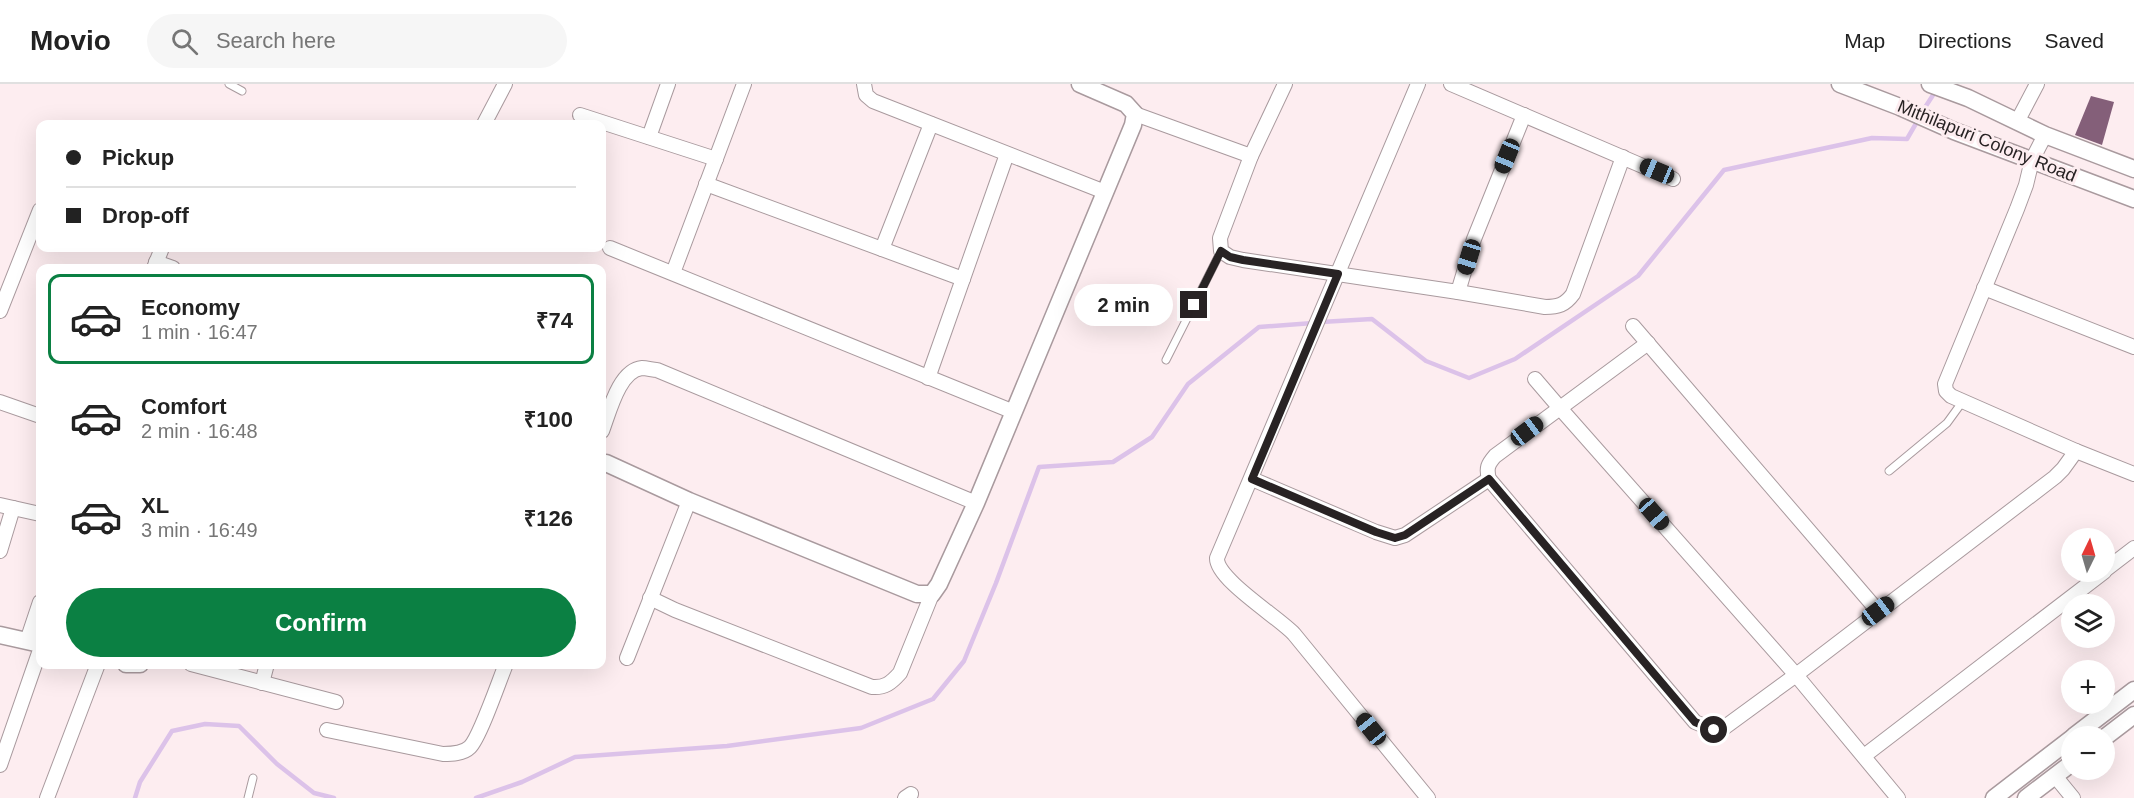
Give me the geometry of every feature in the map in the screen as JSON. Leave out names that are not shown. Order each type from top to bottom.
[{"type":"street","points":[[486,120],[505,84]]},
{"type":"street","points":[[649,137],[668,84]]},
{"type":"street","points":[[673,273],[744,84]]},
{"type":"street","points":[[864,84],[866,95],[873,101],[1105,192]]},
{"type":"street","points":[[1080,84],[1126,104],[1135,114],[1251,156]]},
{"type":"street","points":[[1285,84],[1251,156],[1220,237],[1221,251],[1230,257],[1545,307],[1557,307],[1566,303],[1573,294],[1623,157]]},
{"type":"street","points":[[1418,84],[1217,558],[1217,565],[1241,591],[1294,634],[1428,798]]},
{"type":"street","points":[[1451,84],[1673,179]]},
{"type":"street","name":"Mithilapuri Colony Road","points":[[1840,84],[1954,131],[2134,199]]},
{"type":"street","name":"Mithilapuri Colony Road","points":[[1930,84],[1968,98],[2045,135],[2134,170]]},
{"type":"street","points":[[2017,122],[2037,84]]},
{"type":"street","points":[[650,598],[675,610],[872,687],[881,688],[890,683],[900,673],[932,594],[939,584],[976,503],[1128,141],[1135,114]]},
{"type":"street","points":[[580,115],[596,120]]},
{"type":"street","points":[[1458,292],[1474,239],[1524,115]]},
{"type":"street","points":[[606,123],[716,159]]},
{"type":"street","points":[[882,249],[931,124]]},
{"type":"street","points":[[2045,135],[2031,160],[2026,185],[1945,384],[1946,391],[1963,401],[2076,451],[2134,474]]},
{"type":"street","points":[[928,378],[1007,154]]},
{"type":"street","points":[[706,184],[963,279]]},
{"type":"street","points":[[0,312],[36,220]]},
{"type":"street","points":[[610,248],[1014,412]]},
{"type":"street","points":[[1984,288],[2134,347]]},
{"type":"street","points":[[1633,326],[1878,611]]},
{"type":"street","points":[[1648,343],[1495,456],[1486,471],[1489,479],[1695,722],[1714,730],[1725,727],[1796,675],[2055,477],[2076,451]]},
{"type":"street","points":[[606,421],[620,386],[628,375],[641,368],[657,370],[976,503]]},
{"type":"street","points":[[1535,379],[1796,675],[1898,798]]},
{"type":"street","points":[[0,402],[36,415]]},
{"type":"street","points":[[606,463],[689,501],[917,594],[932,594]]},
{"type":"street","points":[[1252,479],[1395,538],[1405,535],[1489,479]]},
{"type":"street","points":[[627,658],[689,501]]},
{"type":"street","points":[[0,551],[7,506],[36,513]]},
{"type":"street","points":[[2115,563],[2134,548]]},
{"type":"street","points":[[1864,756],[2090,582]]},
{"type":"street","points":[[0,635],[36,645],[0,765]]},
{"type":"street","points":[[47,798],[96,669]]},
{"type":"street","points":[[210,669],[336,702]]},
{"type":"street","points":[[262,683],[266,669]]},
{"type":"street","points":[[327,730],[443,754],[455,754],[469,748],[504,669]]},
{"type":"street","points":[[2087,726],[2134,690]]},
{"type":"street","points":[[2115,729],[2134,714]]},
{"type":"street","points":[[1994,798],[2061,746]]},
{"type":"street","points":[[2026,798],[2061,772]]},
{"type":"street","points":[[2055,776],[2073,798]]},
{"type":"lane","points":[[229,84],[242,91]]},
{"type":"lane","points":[[1166,360],[1221,251]]},
{"type":"lane","points":[[1889,471],[1947,423],[1963,401]]},
{"type":"lane","points":[[248,798],[253,778]]},
{"type":"building","points":[[2091,96],[2114,102],[2102,145],[2075,135]]},
{"type":"waterway","points":[[1922,112],[1937,89]]},
{"type":"waterway","points":[[1321,322],[1372,319],[1426,361],[1469,378],[1515,359],[1638,276],[1724,170],[1872,138],[1907,139],[1918,120]]},
{"type":"waterway","points":[[476,798],[522,782],[575,757],[727,746],[861,728],[933,699],[964,661],[1039,467],[1113,462],[1152,437],[1188,384],[1259,327],[1313,323]]},
{"type":"waterway","points":[[135,798],[140,782],[172,731],[205,724],[239,726],[277,764],[314,793],[334,798]]},
{"type":"route","points":[[1194,305],[1221,251],[1230,257],[1243,260],[1338,274],[1252,479],[1395,538],[1405,535],[1489,479],[1695,722],[1714,730]]}]
